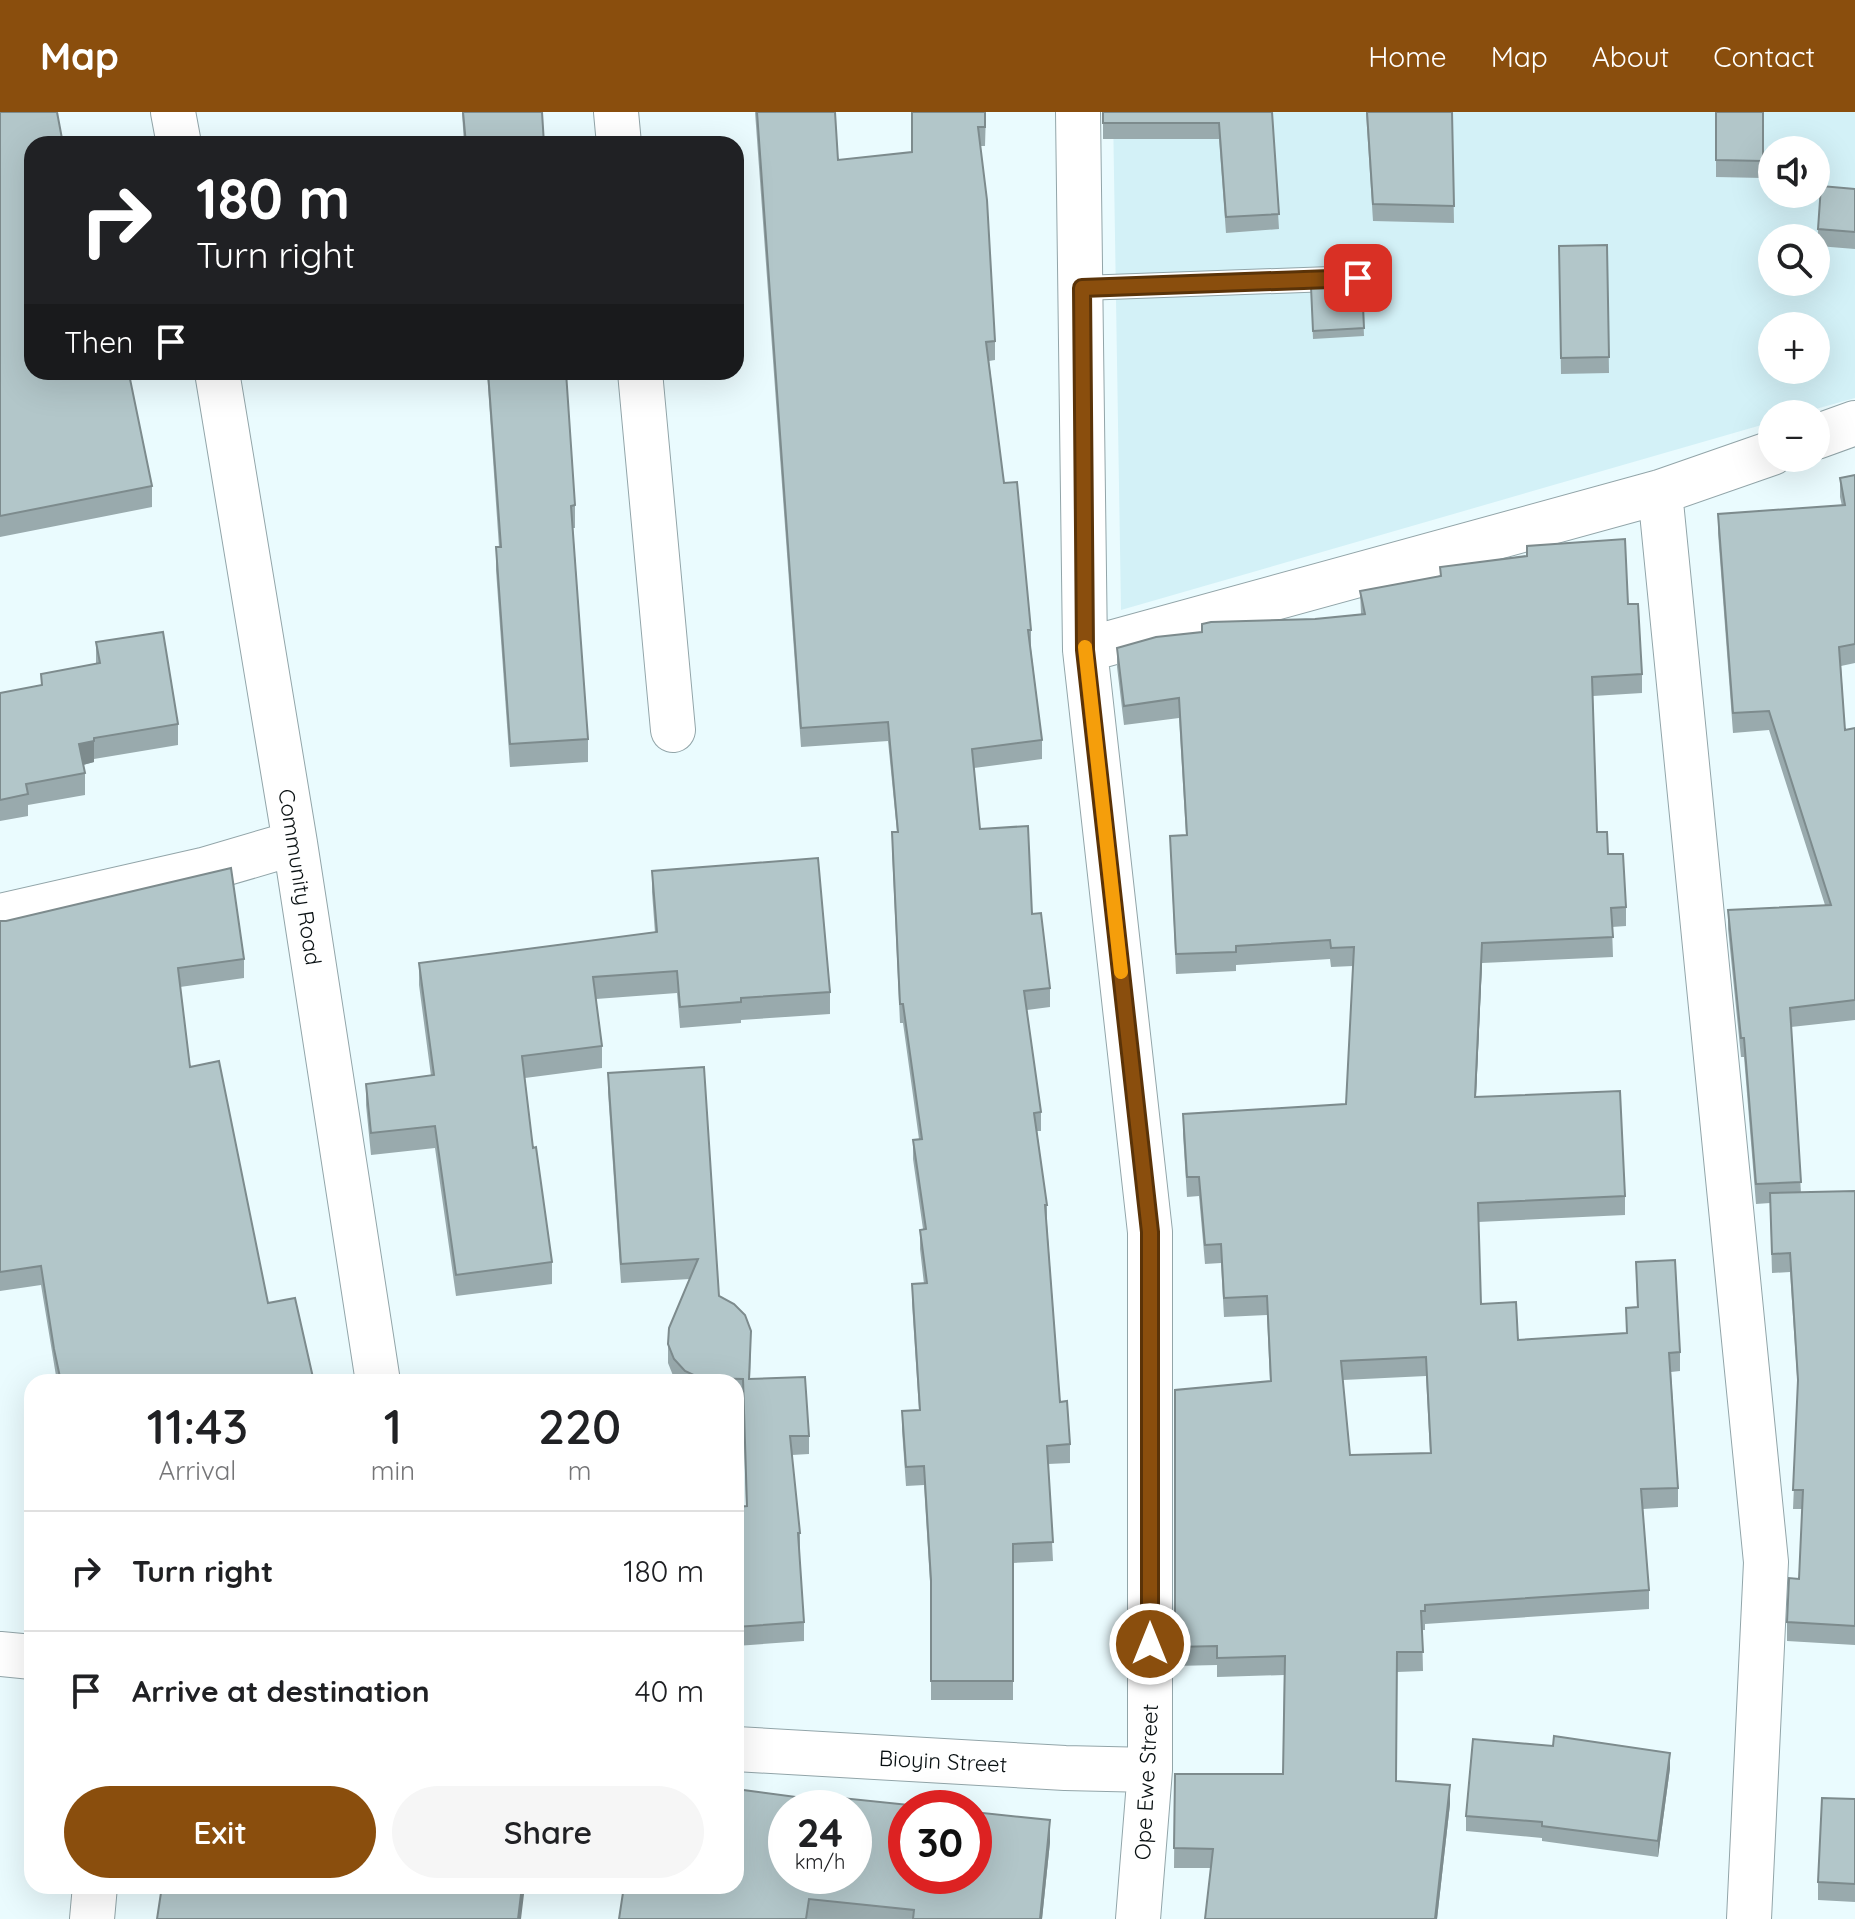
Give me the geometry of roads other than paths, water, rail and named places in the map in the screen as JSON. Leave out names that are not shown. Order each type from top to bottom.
[{"type":"street","points":[[173,112],[178,136]]},
{"type":"street","points":[[616,112],[618,136]]},
{"type":"street","name":"Ope Ewe Street","points":[[1078,112],[1085,650],[1150,1232],[1150,1770],[1138,1919]]},
{"type":"street","name":"Community Road","points":[[218,380],[295,843],[377,1374]]},
{"type":"street","points":[[641,380],[673,730]]},
{"type":"street","points":[[1830,432],[1855,423]]},
{"type":"street","points":[[1085,650],[1660,492],[1758,458]]},
{"type":"street","points":[[1660,492],[1766,1562],[1749,1919]]},
{"type":"street","points":[[0,916],[203,870],[295,843]]},
{"type":"street","points":[[0,1654],[24,1656]]},
{"type":"street","name":"Bioyin Street","points":[[744,1749],[1150,1770]]},
{"type":"street","points":[[92,1919],[94,1894]]},
{"type":"lane","points":[[1082,288],[1358,278]]}]
